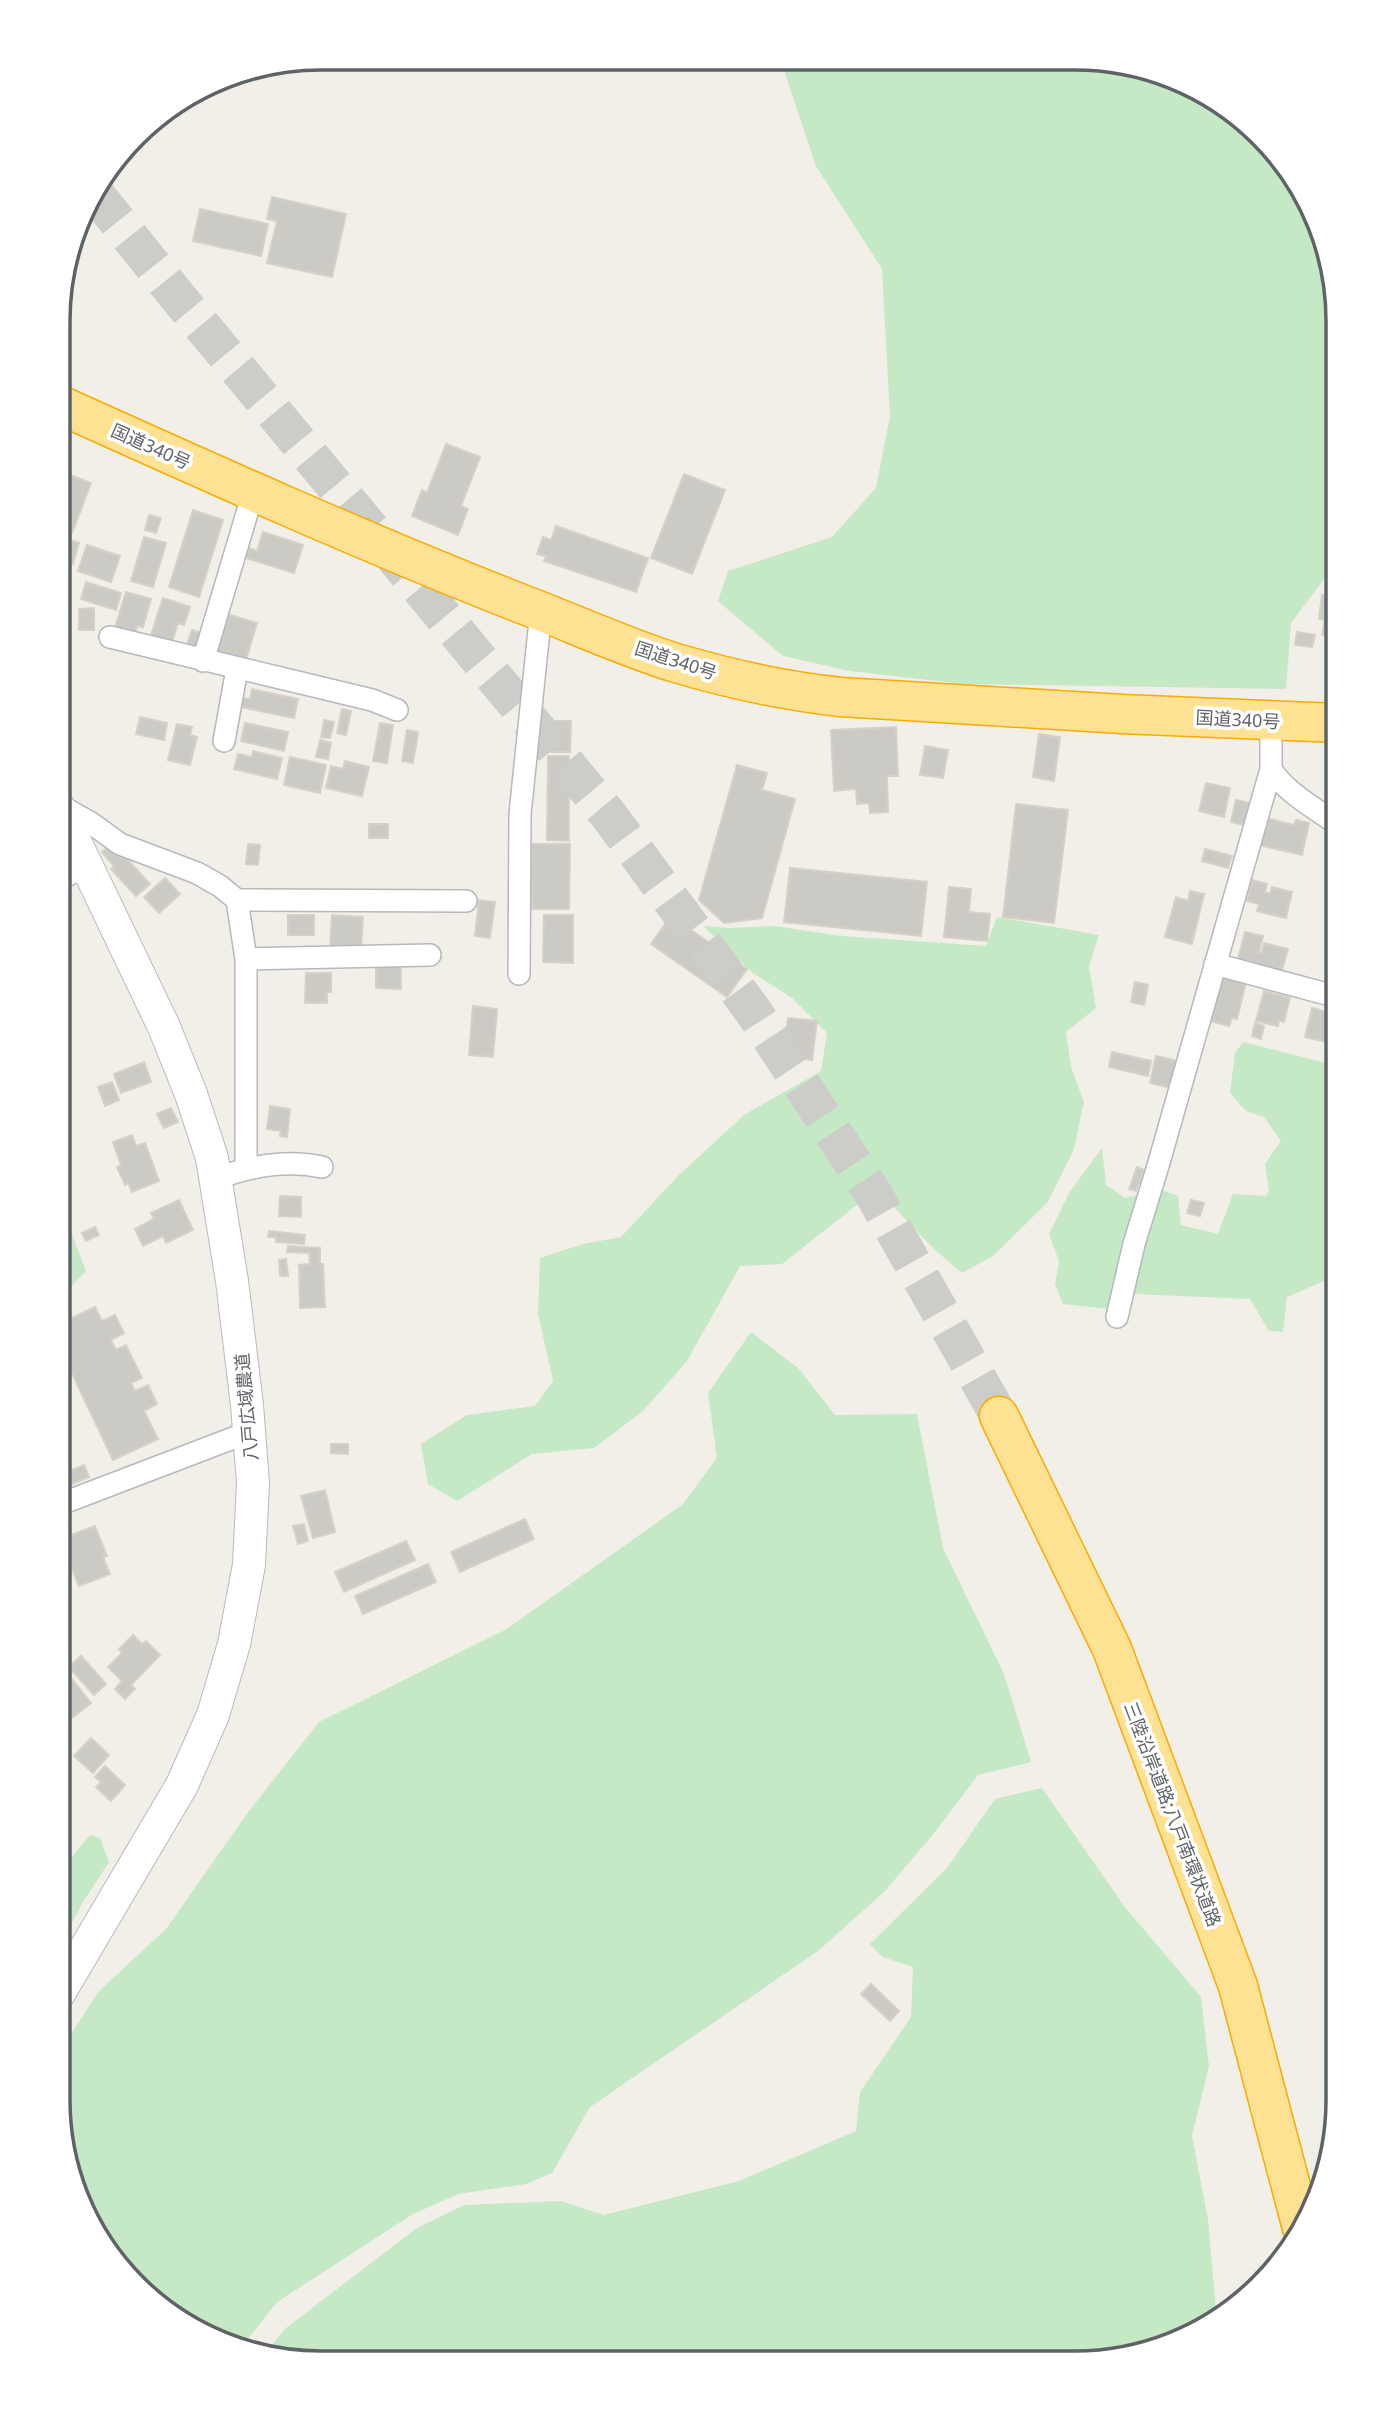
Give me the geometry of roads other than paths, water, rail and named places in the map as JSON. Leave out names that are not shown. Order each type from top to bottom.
[{"type":"highway","name":"国道340号","points":[[70,410],[253,493],[541,611],[673,662],[733,678],[801,693],[1025,709],[1326,723]]},
{"type":"highway","name":"三陸沿岸道路;八戸南環状道路","points":[[999,1416],[1112,1650],[1238,1986],[1298,2214]]},
{"type":"street","points":[[203,661],[253,493]]},
{"type":"street","points":[[519,974],[520,814],[541,611]]},
{"type":"street","points":[[110,637],[372,700],[397,710]]},
{"type":"street","points":[[224,741],[237,669]]},
{"type":"street","points":[[1117,1317],[1134,1244],[1271,769],[1271,721]]},
{"type":"street","points":[[1271,769],[1278,780],[1326,817]]},
{"type":"street","points":[[70,812],[91,823],[120,844],[197,873],[237,900],[466,901]]},
{"type":"street","name":"八戸広域農道","points":[[70,830],[164,1027],[191,1094],[216,1179],[232,1281],[253,1483],[249,1565],[234,1644],[213,1715],[182,1786],[70,1975]]},
{"type":"street","points":[[70,873],[86,864]]},
{"type":"street","points":[[237,900],[246,959],[246,1168]]},
{"type":"street","points":[[246,959],[430,955]]},
{"type":"street","points":[[1215,964],[1326,994]]},
{"type":"street","points":[[216,1179],[246,1168],[276,1164],[322,1167]]},
{"type":"street","points":[[70,1494],[249,1432]]},
{"type":"tunnel","points":[[101,201],[607,813],[753,1011],[874,1195],[999,1416]]}]
